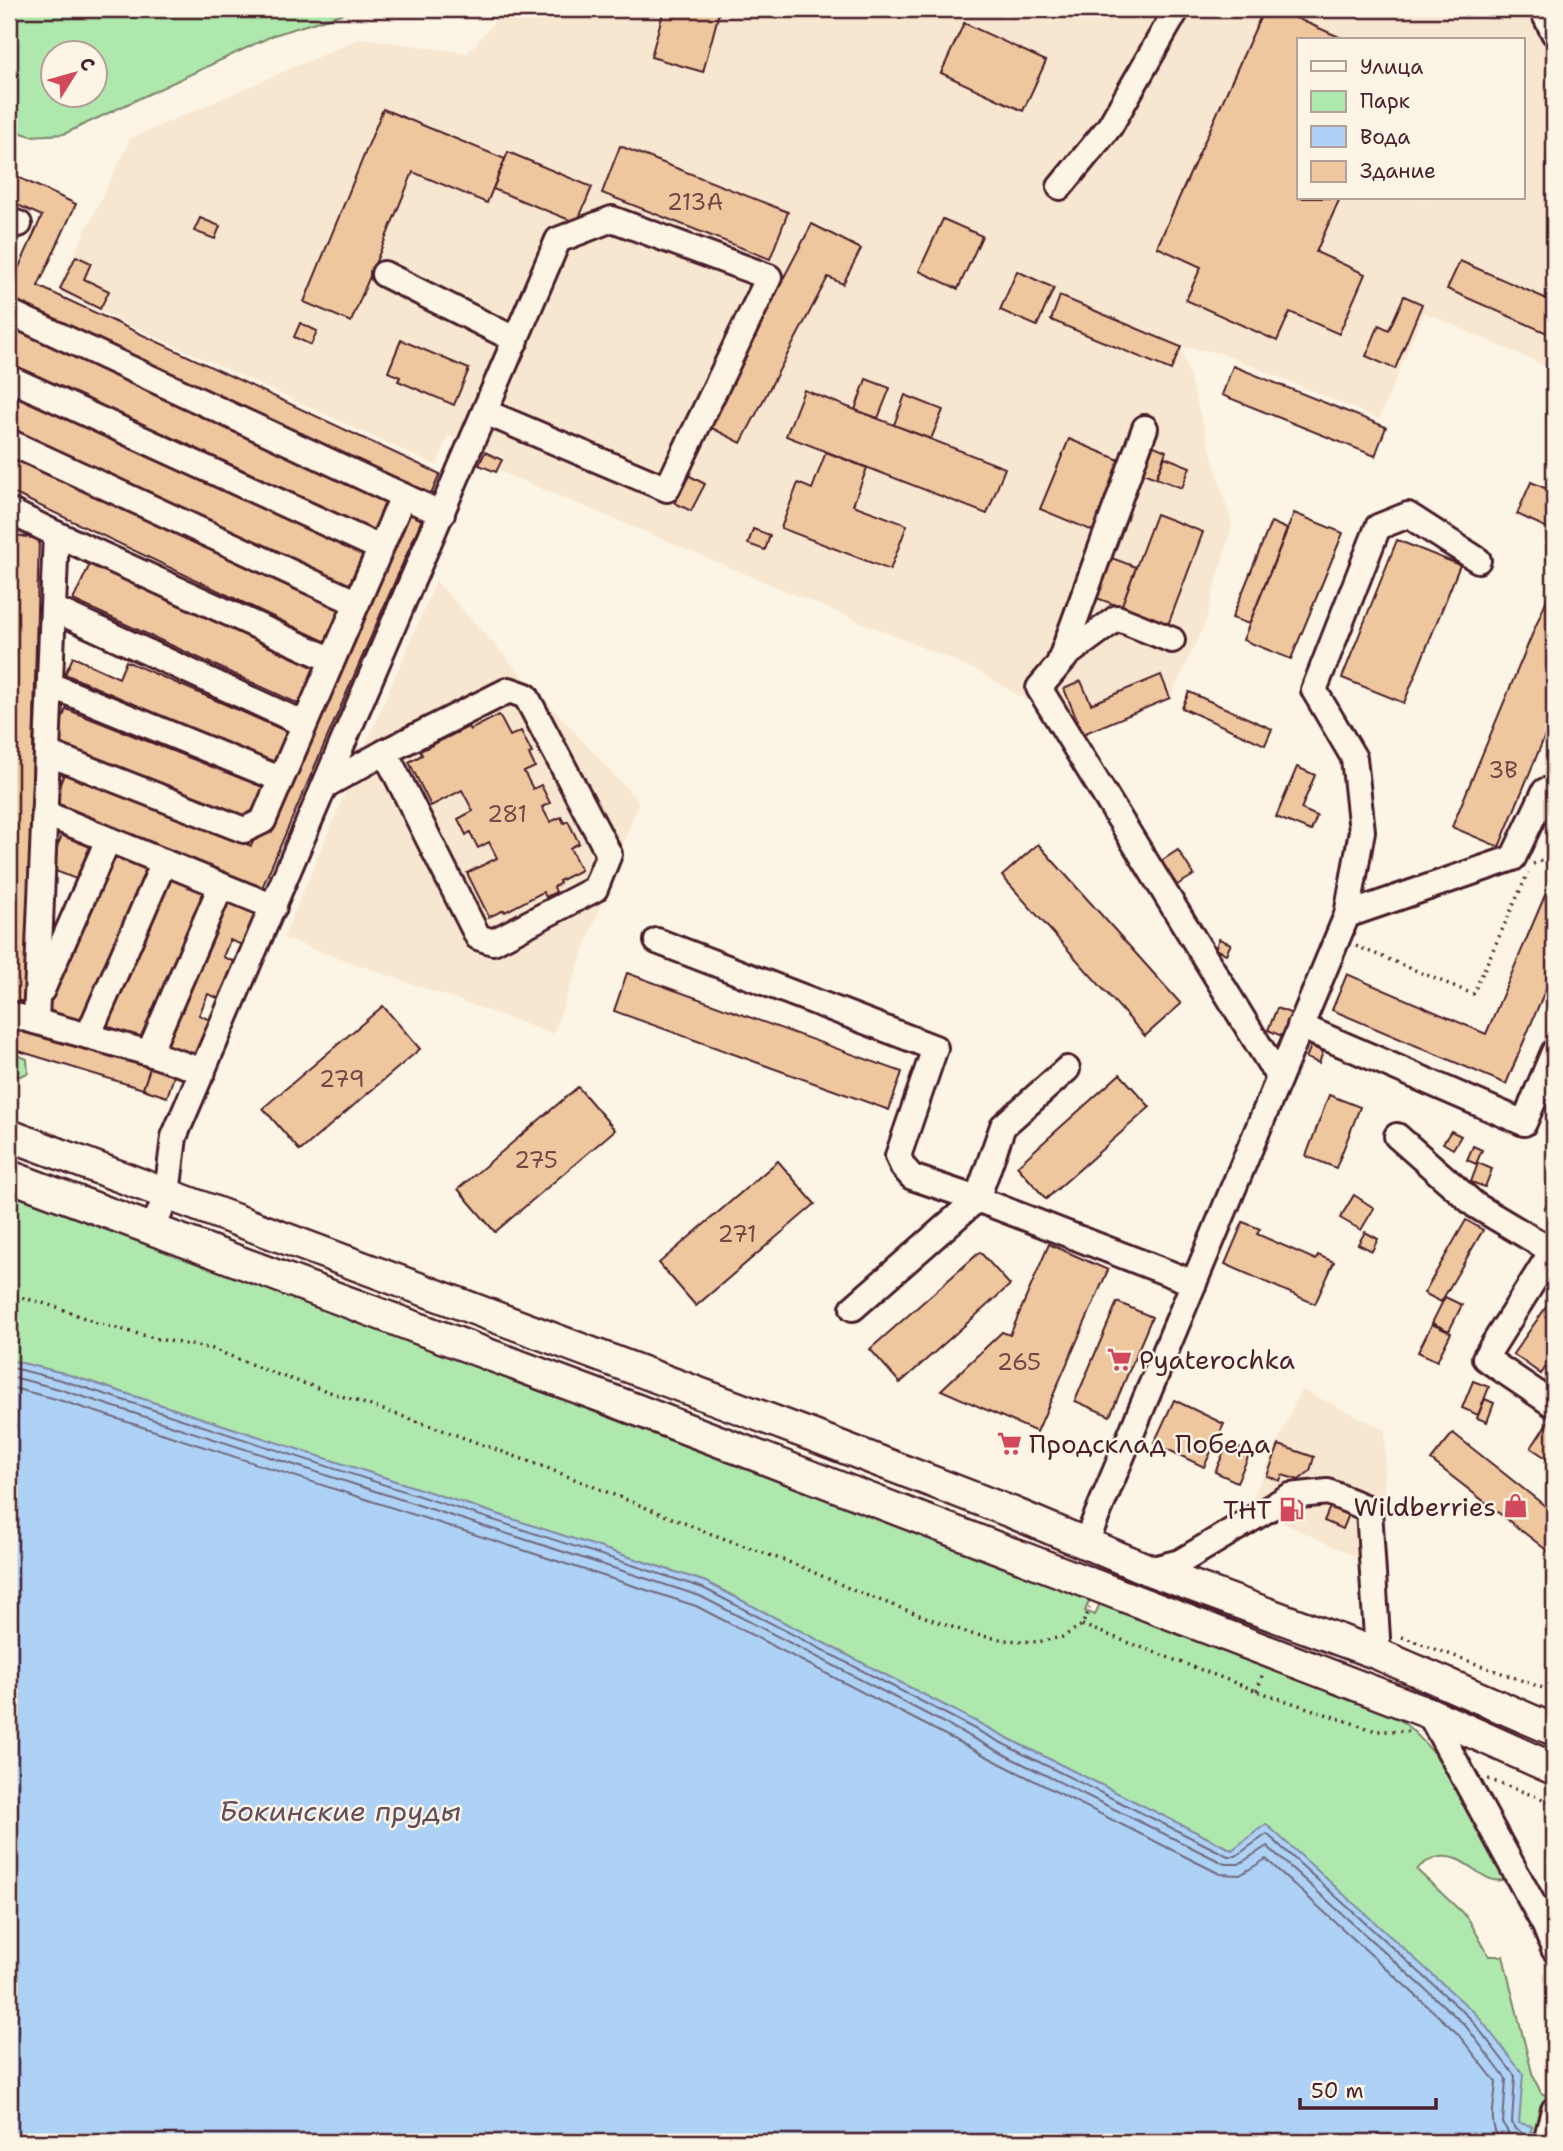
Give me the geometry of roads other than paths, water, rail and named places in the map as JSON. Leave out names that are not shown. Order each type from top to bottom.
[{"type":"main road","points":[[9,1135],[811,1435],[1086,1542],[1149,1570],[1378,1654],[1554,1730]]},
{"type":"main road","points":[[9,1176],[632,1408],[1100,1588],[1422,1722],[1554,1769]]},
{"type":"lane","points":[[1060,187],[1110,127],[1177,9]]},
{"type":"lane","points":[[1542,9],[1554,33]]},
{"type":"lane","points":[[153,1229],[167,1194],[174,1137],[558,240],[612,219],[769,277],[667,489],[485,412]]},
{"type":"lane","points":[[384,274],[516,340]]},
{"type":"lane","points":[[9,312],[442,514]]},
{"type":"lane","points":[[9,378],[380,548]]},
{"type":"lane","points":[[1058,665],[1145,428]]},
{"type":"lane","points":[[9,442],[357,603]]},
{"type":"lane","points":[[47,753],[244,830],[262,821],[403,496]]},
{"type":"lane","points":[[9,511],[332,660]]},
{"type":"lane","points":[[1086,1542],[1347,915],[1362,831],[1354,758],[1314,690],[1378,527],[1408,515],[1478,561]]},
{"type":"lane","points":[[36,1012],[56,534]]},
{"type":"lane","points":[[54,609],[304,724]]},
{"type":"lane","points":[[1172,640],[1117,618],[1068,654],[1039,688],[1279,1078]]},
{"type":"lane","points":[[50,685],[280,779]]},
{"type":"lane","points":[[326,785],[385,752],[509,690],[526,696],[609,854],[595,889],[493,942],[478,937],[385,752]]},
{"type":"lane","points":[[1347,915],[1513,858],[1545,791],[1554,795]]},
{"type":"lane","points":[[44,813],[274,907]]},
{"type":"lane","points":[[36,1012],[108,840]]},
{"type":"lane","points":[[89,1036],[164,862]]},
{"type":"lane","points":[[149,1053],[221,886]]},
{"type":"lane","points":[[657,942],[935,1048],[898,1156],[912,1177],[977,1199],[1194,1283]]},
{"type":"lane","points":[[9,1014],[36,1012],[89,1036],[203,1071]]},
{"type":"lane","points":[[1300,1026],[1524,1123],[1554,1052]]},
{"type":"lane","points":[[853,1308],[977,1199],[1003,1125],[1067,1069]]},
{"type":"lane","points":[[1397,1136],[1475,1205],[1553,1250],[1485,1358],[1554,1405]]},
{"type":"lane","points":[[1149,1570],[1180,1562],[1290,1496],[1328,1492],[1369,1509],[1378,1654]]},
{"type":"lane","points":[[1422,1722],[1460,1769],[1545,1926],[1554,1949]]},
{"type":"lane","points":[[1546,2142],[1554,2110]]},
{"type":"water","name":"Бокинские пруды","points":[[9,1360],[63,1373],[706,1582],[1021,1745],[1232,1850],[1266,1824],[1477,2015],[1523,2074],[1519,2123],[1532,2126],[1528,2142],[9,2142]]},
{"type":"place","name":"Pyaterochka","points":[[1119,1359]]},
{"type":"place","name":"Продсклад Победа","points":[[1009,1443]]},
{"type":"place","name":"Wildberries","points":[[1516,1506]]},
{"type":"place","name":"ТНТ","points":[[1292,1509]]}]
